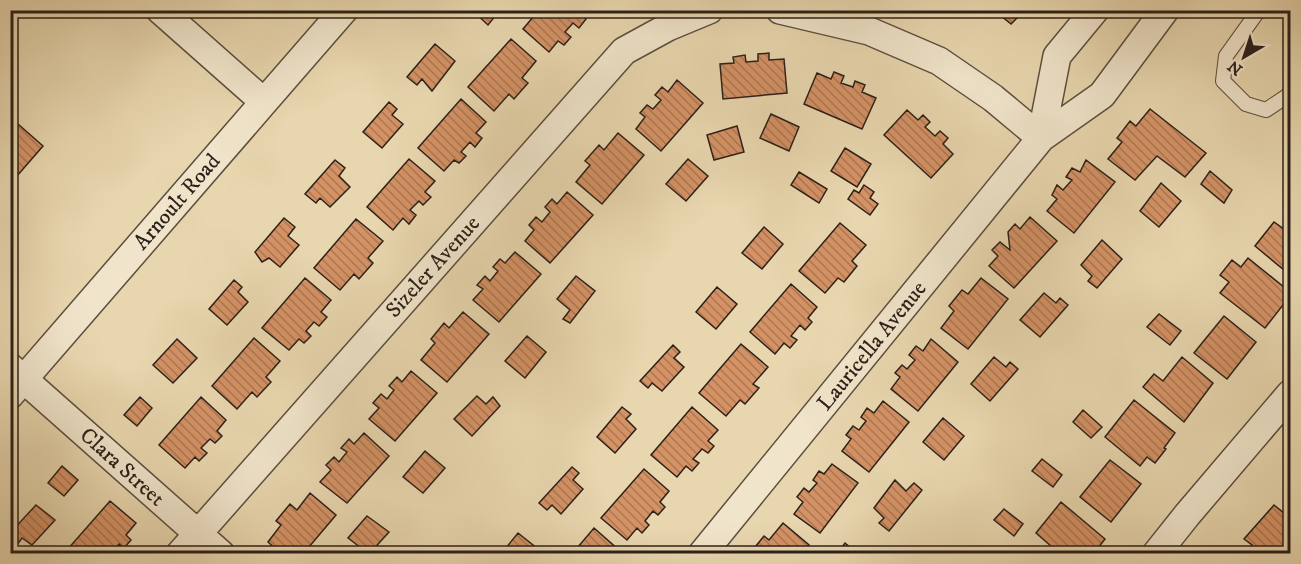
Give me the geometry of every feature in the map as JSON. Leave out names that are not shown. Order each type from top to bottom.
[{"type":"street","points":[[160,10],[264,102]]},
{"type":"street","name":"Arnoult Road","points":[[15,381],[344,10]]},
{"type":"street","name":"Sizeler Avenue","points":[[180,554],[624,51],[668,27],[709,10]]},
{"type":"street","points":[[780,10],[869,31],[939,61],[993,98],[1041,138]]},
{"type":"street","name":"Lauricella Avenue","points":[[1041,138],[1058,56],[1095,10]]},
{"type":"street","name":"Lauricella Avenue","points":[[702,554],[1041,138],[1101,95],[1165,10]]},
{"type":"street","name":"Clara Street","points":[[15,381],[221,554]]},
{"type":"street","points":[[1156,554],[1290,394]]},
{"type":"lane","points":[[1259,10],[1226,56],[1223,81],[1246,104],[1266,110],[1290,92]]},
{"type":"building","points":[[472,10],[500,10],[488,25]]},
{"type":"building","points":[[539,10],[584,10],[581,14],[586,19],[579,28],[573,23],[565,32],[571,37],[564,45],[558,41],[549,52],[523,29]]},
{"type":"building","points":[[994,10],[1032,10],[1026,17],[1021,14],[1011,24]]},
{"type":"building","points":[[511,39],[536,61],[522,78],[528,83],[514,99],[509,94],[494,111],[468,87]]},
{"type":"building","points":[[435,44],[455,61],[432,91],[422,79],[417,85],[407,77]]},
{"type":"building","points":[[769,53],[769,60],[784,59],[787,93],[723,99],[720,64],[734,63],[733,57],[745,55],[746,62],[758,61],[758,54]]},
{"type":"building","points":[[834,72],[844,76],[841,83],[853,87],[855,81],[865,85],[862,92],[876,98],[862,129],[804,104],[817,73],[831,79]]},
{"type":"building","points":[[677,80],[703,103],[661,151],[636,129],[645,117],[640,113],[647,105],[653,109],[661,100],[655,95],[662,87],[668,92]]},
{"type":"building","points":[[461,99],[486,122],[476,133],[482,138],[475,147],[470,142],[461,152],[466,156],[459,163],[454,160],[444,171],[418,148]]},
{"type":"building","points":[[389,102],[397,109],[392,115],[403,124],[382,148],[363,132]]},
{"type":"building","points":[[1150,109],[1206,153],[1185,177],[1157,156],[1135,180],[1108,159],[1122,142],[1117,138],[1130,121],[1136,126]]},
{"type":"building","points":[[907,110],[918,120],[923,115],[930,122],[925,127],[935,136],[940,131],[948,138],[943,144],[953,154],[931,178],[884,135]]},
{"type":"building","points":[[771,114],[799,127],[789,151],[760,138]]},
{"type":"building","points":[[10,117],[43,146],[10,184]]},
{"type":"building","points":[[737,126],[744,152],[714,160],[707,135]]},
{"type":"building","points":[[618,133],[644,155],[602,204],[576,182],[590,165],[585,161],[599,145],[604,150]]},
{"type":"building","points":[[845,148],[871,164],[857,187],[831,171]]},
{"type":"building","points":[[409,159],[435,181],[425,192],[431,197],[423,205],[419,201],[410,210],[416,215],[409,224],[403,218],[393,230],[367,207]]},
{"type":"building","points":[[688,159],[708,176],[686,201],[666,184]]},
{"type":"building","points":[[335,160],[345,168],[339,176],[350,187],[330,207],[320,198],[316,203],[305,194]]},
{"type":"building","points":[[1086,160],[1115,182],[1074,233],[1047,211],[1057,199],[1052,195],[1057,185],[1063,190],[1072,180],[1066,177],[1072,168],[1080,172]]},
{"type":"building","points":[[1210,171],[1232,190],[1224,203],[1201,184]]},
{"type":"building","points":[[799,172],[827,189],[819,203],[791,185]]},
{"type":"building","points":[[1161,183],[1181,201],[1159,227],[1140,211]]},
{"type":"building","points":[[864,185],[874,192],[870,198],[878,204],[870,215],[848,199],[854,190],[859,193]]},
{"type":"building","points":[[567,192],[593,215],[550,263],[525,241],[534,230],[529,225],[536,217],[542,222],[550,212],[545,207],[552,199],[557,204]]},
{"type":"building","points":[[1030,217],[1057,241],[1014,288],[989,266],[998,256],[992,250],[1000,242],[1010,250],[1008,232],[1015,224],[1020,229]]},
{"type":"building","points":[[284,218],[295,227],[288,236],[299,245],[280,267],[269,258],[262,262],[255,252]]},
{"type":"building","points":[[356,219],[383,241],[368,258],[373,263],[359,279],[354,274],[340,290],[314,268]]},
{"type":"building","points":[[1290,221],[1290,275],[1255,246],[1274,222],[1284,229]]},
{"type":"building","points":[[840,223],[866,245],[852,261],[857,266],[844,282],[838,278],[825,293],[799,271]]},
{"type":"building","points":[[764,227],[783,244],[762,269],[742,253]]},
{"type":"building","points":[[1102,240],[1122,259],[1097,288],[1088,281],[1092,276],[1081,265]]},
{"type":"building","points":[[515,252],[541,274],[499,322],[473,300],[483,289],[477,285],[485,276],[490,281],[498,271],[493,267],[500,259],[505,263]]},
{"type":"building","points":[[1248,258],[1290,292],[1290,296],[1265,328],[1220,293],[1229,282],[1220,275],[1232,260],[1241,267]]},
{"type":"building","points":[[576,276],[595,291],[570,323],[563,319],[570,310],[557,299]]},
{"type":"building","points":[[305,278],[331,300],[321,312],[327,317],[319,326],[314,322],[306,331],[311,336],[304,343],[299,339],[289,350],[262,328]]},
{"type":"building","points":[[981,278],[1008,299],[968,349],[941,328],[954,311],[949,306],[962,290],[968,294]]},
{"type":"building","points":[[234,280],[242,287],[238,292],[248,302],[227,325],[209,309]]},
{"type":"building","points":[[791,284],[817,307],[808,318],[812,322],[805,330],[800,325],[791,336],[797,340],[790,348],[784,343],[775,354],[750,332]]},
{"type":"building","points":[[717,287],[737,304],[716,329],[696,312]]},
{"type":"building","points":[[1044,293],[1056,303],[1060,298],[1068,305],[1040,337],[1020,320]]},
{"type":"building","points":[[463,312],[489,334],[447,382],[421,360],[435,343],[431,339],[444,323],[449,328]]},
{"type":"building","points":[[1159,314],[1181,331],[1170,345],[1147,327]]},
{"type":"building","points":[[1224,316],[1256,342],[1227,379],[1194,353]]},
{"type":"building","points":[[527,336],[546,352],[525,378],[505,361]]},
{"type":"building","points":[[254,338],[280,361],[266,377],[271,382],[257,397],[252,392],[237,409],[212,386]]},
{"type":"building","points":[[177,339],[197,358],[173,383],[153,365]]},
{"type":"building","points":[[931,339],[958,362],[918,411],[891,389],[900,377],[895,373],[902,365],[907,369],[915,360],[909,355],[916,346],[923,351]]},
{"type":"building","points":[[741,344],[768,367],[753,384],[759,388],[745,404],[740,400],[726,416],[699,393]]},
{"type":"building","points":[[673,345],[680,352],[674,358],[684,367],[662,391],[652,383],[648,388],[640,381]]},
{"type":"building","points":[[994,357],[1006,367],[1010,362],[1018,369],[990,401],[971,384]]},
{"type":"building","points":[[1182,357],[1213,383],[1184,422],[1143,387],[1154,374],[1163,381]]},
{"type":"building","points":[[411,371],[437,393],[395,441],[369,419],[379,408],[373,403],[381,394],[387,399],[394,390],[389,386],[397,377],[402,382]]},
{"type":"building","points":[[477,396],[486,404],[493,397],[500,406],[472,436],[454,419]]},
{"type":"building","points":[[140,397],[152,408],[137,426],[124,415]]},
{"type":"building","points":[[201,397],[226,420],[217,431],[222,436],[215,443],[210,439],[201,448],[207,453],[199,461],[195,457],[185,468],[159,445]]},
{"type":"building","points":[[1134,400],[1175,433],[1155,463],[1147,457],[1140,466],[1105,437]]},
{"type":"building","points":[[883,401],[909,422],[869,472],[842,451],[851,439],[846,435],[853,426],[859,430],[866,421],[861,417],[867,408],[874,413]]},
{"type":"building","points":[[622,407],[631,414],[626,419],[636,429],[615,453],[597,437]]},
{"type":"building","points":[[692,407],[718,430],[708,441],[714,446],[708,453],[702,449],[693,459],[699,463],[692,471],[686,466],[677,477],[651,455]]},
{"type":"building","points":[[1083,410],[1102,427],[1091,438],[1073,422]]},
{"type":"building","points":[[943,418],[964,436],[944,460],[923,442]]},
{"type":"building","points":[[364,433],[389,456],[347,503],[320,482],[331,470],[326,465],[334,457],[339,462],[347,452],[341,448],[349,439],[354,444]]},
{"type":"building","points":[[425,451],[445,468],[423,493],[403,477]]},
{"type":"building","points":[[1042,459],[1062,475],[1053,487],[1032,471]]},
{"type":"building","points":[[1110,460],[1141,484],[1111,522],[1080,497]]},
{"type":"building","points":[[832,464],[858,483],[820,533],[794,514],[803,502],[797,497],[804,488],[809,492],[817,483],[813,480],[819,471],[824,474]]},
{"type":"building","points":[[62,466],[78,480],[64,496],[48,483]]},
{"type":"building","points":[[572,467],[579,473],[573,480],[583,489],[561,514],[552,505],[547,510],[539,503]]},
{"type":"building","points":[[644,469],[669,491],[660,502],[665,507],[658,515],[653,511],[645,521],[649,525],[642,533],[637,528],[627,540],[601,518]]},
{"type":"building","points":[[895,480],[906,491],[914,483],[922,490],[889,531],[879,523],[884,518],[874,508]]},
{"type":"building","points":[[310,493],[336,515],[303,554],[281,554],[268,542],[281,525],[276,521],[290,504],[297,510]]},
{"type":"building","points":[[110,501],[136,523],[126,535],[131,540],[124,548],[119,544],[111,554],[71,554],[67,550]]},
{"type":"building","points":[[1061,502],[1105,539],[1093,554],[1060,554],[1036,533]]},
{"type":"building","points":[[36,505],[55,520],[32,545],[22,538],[17,545],[10,540],[10,533]]},
{"type":"building","points":[[1274,505],[1290,518],[1290,554],[1255,554],[1249,549],[1252,545],[1244,539]]},
{"type":"building","points":[[1004,509],[1023,524],[1014,536],[994,520]]},
{"type":"building","points":[[367,516],[389,532],[369,554],[348,538]]},
{"type":"building","points":[[783,523],[809,545],[803,554],[753,554],[751,552],[764,536],[769,540]]},
{"type":"building","points":[[594,528],[620,551],[618,554],[572,554]]},
{"type":"building","points":[[518,533],[538,549],[535,554],[501,554]]},
{"type":"building","points":[[845,543],[858,554],[837,554]]}]
